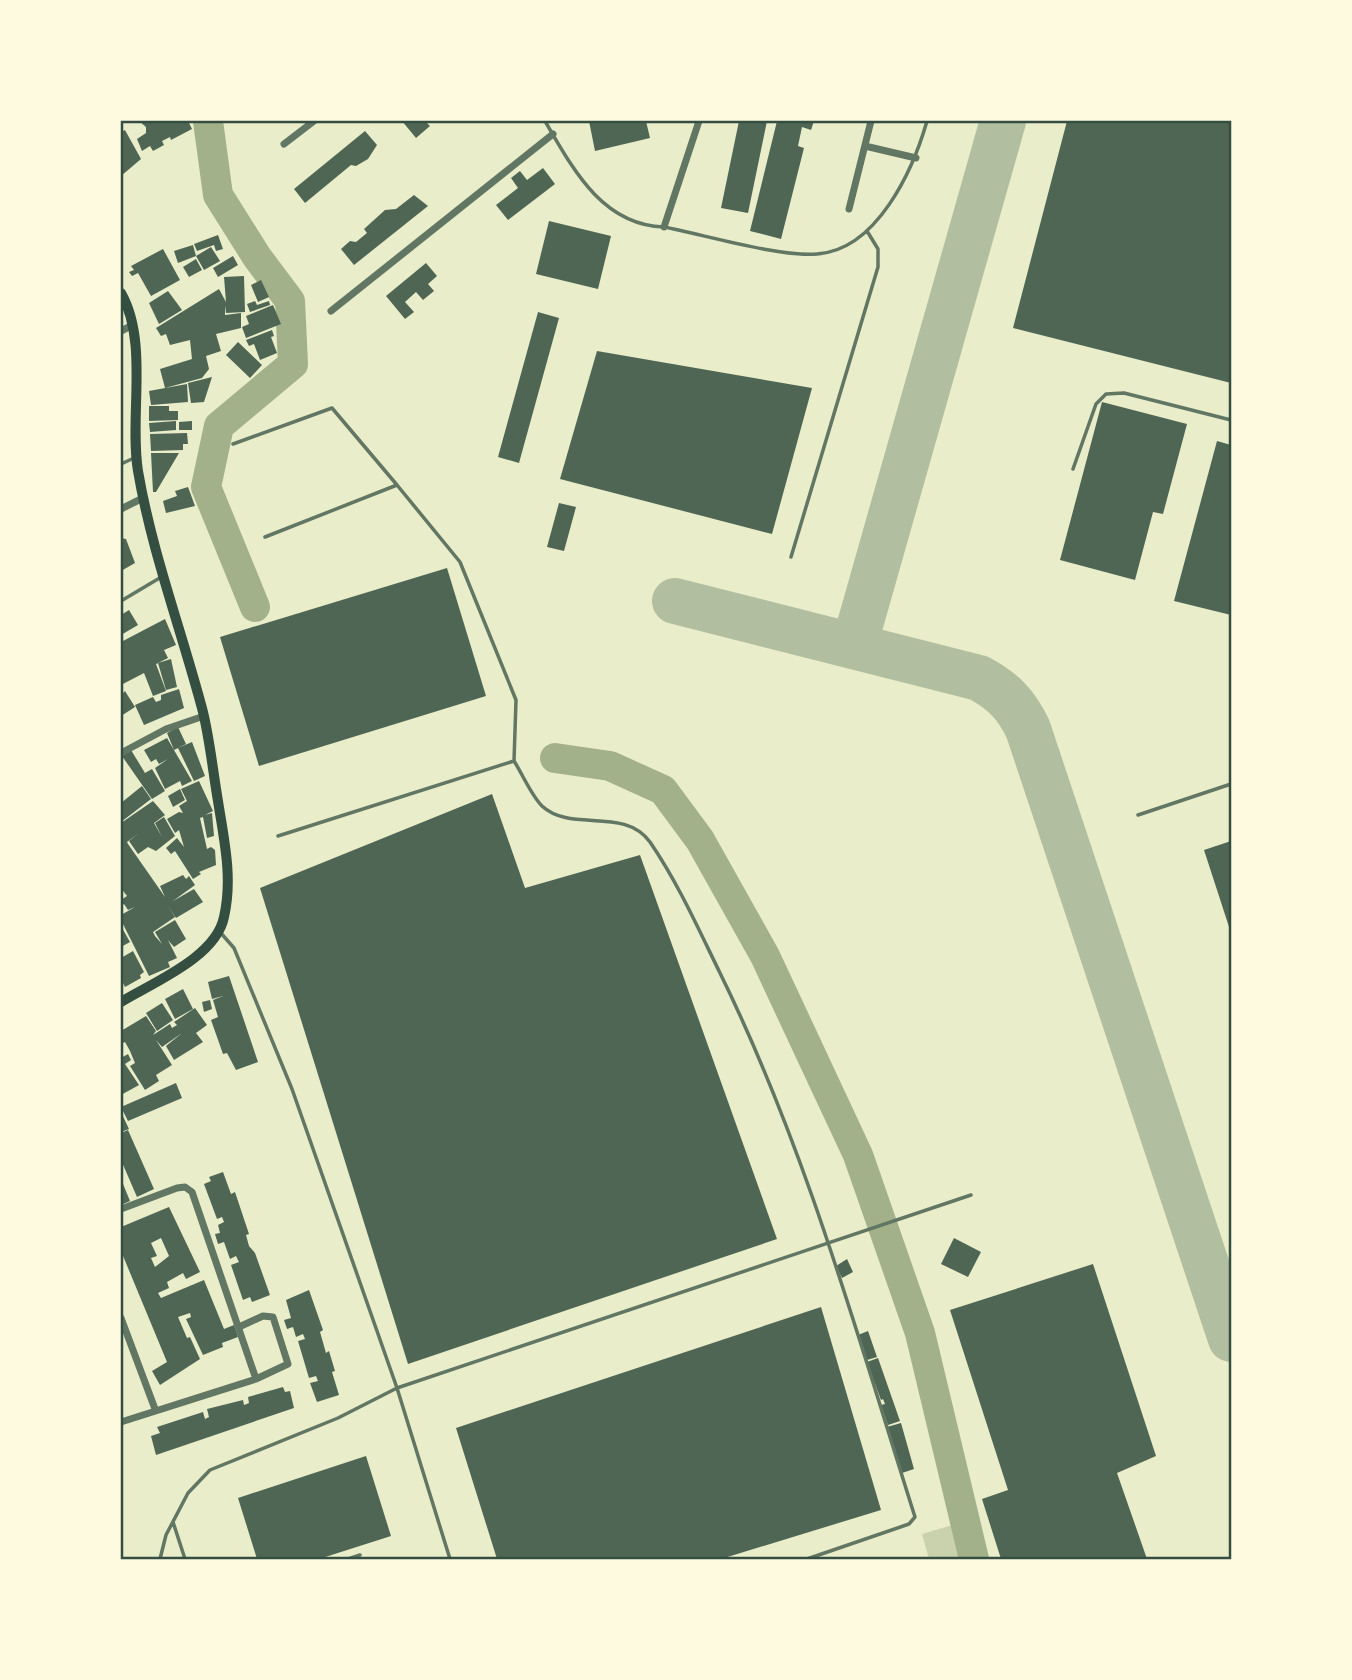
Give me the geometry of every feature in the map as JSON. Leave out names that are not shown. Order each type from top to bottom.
[{"type":"main road","points":[[121,293],[131,326],[135,363],[136,457],[143,498],[204,716],[229,867],[224,918],[206,950],[121,1002]]},
{"type":"street","points":[[284,144],[314,121]]},
{"type":"street","points":[[664,227],[699,121]]},
{"type":"street","points":[[849,209],[871,121]]},
{"type":"street","points":[[331,311],[553,134]]},
{"type":"street","points":[[865,146],[916,158]]},
{"type":"street","points":[[121,331],[131,326]]},
{"type":"street","points":[[121,509],[143,498]]},
{"type":"street","points":[[121,753],[166,729],[204,716]]},
{"type":"street","points":[[121,1209],[177,1188],[185,1187],[192,1192],[256,1379]]},
{"type":"street","points":[[121,1422],[256,1379],[288,1364],[273,1317],[264,1316],[239,1326]]},
{"type":"street","points":[[121,1318],[155,1409]]},
{"type":"lane","points":[[545,121],[590,192],[608,209],[645,226],[664,227],[794,253],[819,254],[848,245],[867,231],[883,213],[916,158],[927,121]]},
{"type":"lane","points":[[791,557],[878,267],[878,249],[867,231]]},
{"type":"lane","points":[[1073,469],[1096,404],[1106,394],[1124,393],[1231,420]]},
{"type":"lane","points":[[233,444],[332,408],[460,562],[516,700],[514,761],[541,805],[567,816],[632,827],[647,839],[676,883],[759,1053],[828,1245],[915,1517],[909,1524],[807,1559]]},
{"type":"lane","points":[[121,464],[136,457]]},
{"type":"lane","points":[[265,537],[397,485]]},
{"type":"lane","points":[[121,601],[165,575]]},
{"type":"lane","points":[[278,836],[514,761]]},
{"type":"lane","points":[[1138,815],[1231,784]]},
{"type":"lane","points":[[219,931],[234,948],[292,1089],[397,1388],[450,1559]]},
{"type":"lane","points":[[160,1559],[173,1522],[188,1493],[210,1470],[338,1418],[397,1388],[971,1195]]},
{"type":"lane","points":[[173,1522],[185,1559]]},
{"type":"lane","points":[[348,1559],[360,1556]]},
{"type":"green space","points":[[949,1474],[976,1559],[929,1559],[922,1534],[956,1524],[943,1476]]},
{"type":"building","points":[[139,121],[188,121],[192,129],[171,140],[170,137],[162,141],[164,145],[153,151],[150,146],[142,151],[137,139],[146,133],[146,127]]},
{"type":"building","points":[[402,121],[425,121],[430,126],[416,138]]},
{"type":"building","points":[[589,121],[646,121],[650,138],[595,151]]},
{"type":"building","points":[[739,121],[767,121],[748,213],[721,208]]},
{"type":"building","points":[[777,121],[814,121],[811,130],[802,127],[798,146],[804,148],[781,239],[750,231]]},
{"type":"building","points":[[1067,121],[1231,121],[1231,383],[1013,328]]},
{"type":"building","points":[[125,130],[141,159],[121,176],[121,132]]},
{"type":"building","points":[[365,131],[377,145],[368,159],[356,166],[351,165],[305,203],[294,189]]},
{"type":"building","points":[[543,168],[555,184],[508,220],[496,205],[518,188],[511,178],[520,171],[527,180]]},
{"type":"building","points":[[414,195],[428,206],[354,265],[341,249],[367,233],[364,229],[385,210],[396,209]]},
{"type":"building","points":[[549,221],[611,236],[598,289],[536,274]]},
{"type":"building","points":[[218,235],[223,249],[216,251],[214,245],[197,251],[194,244]]},
{"type":"building","points":[[193,245],[196,256],[178,263],[174,251]]},
{"type":"building","points":[[211,247],[220,261],[204,270],[196,256]]},
{"type":"building","points":[[163,249],[180,280],[151,296],[138,273],[132,276],[129,272],[134,270],[131,266]]},
{"type":"building","points":[[233,256],[238,265],[218,277],[213,268]]},
{"type":"building","points":[[196,259],[202,270],[189,277],[183,267]]},
{"type":"building","points":[[426,263],[437,276],[428,284],[434,291],[423,300],[416,292],[405,302],[414,312],[405,319],[386,296]]},
{"type":"building","points":[[244,276],[245,312],[226,313],[225,305],[225,315],[241,313],[241,328],[216,334],[221,351],[206,356],[209,369],[202,378],[165,388],[160,369],[192,359],[190,340],[170,345],[166,334],[161,336],[156,328],[219,289],[226,302],[224,277]]},
{"type":"building","points":[[261,280],[269,297],[258,302],[251,285]]},
{"type":"building","points":[[168,291],[182,310],[159,324],[149,303]]},
{"type":"building","points":[[255,301],[257,305],[269,301],[270,305],[250,312],[247,304]]},
{"type":"building","points":[[273,305],[281,324],[246,338],[242,327],[249,324],[246,316]]},
{"type":"building","points":[[538,312],[559,318],[519,463],[498,457]]},
{"type":"building","points":[[272,330],[274,336],[271,337],[277,353],[260,360],[254,344],[249,346],[246,340]]},
{"type":"building","points":[[238,342],[262,365],[250,378],[226,355]]},
{"type":"building","points":[[597,351],[812,388],[772,534],[560,479]]},
{"type":"building","points":[[212,377],[204,402],[191,403],[188,383]]},
{"type":"building","points":[[187,384],[188,402],[151,405],[149,391]]},
{"type":"building","points":[[1102,402],[1187,424],[1163,514],[1153,512],[1135,580],[1060,560]]},
{"type":"building","points":[[149,406],[169,406],[169,411],[178,411],[178,420],[149,421]]},
{"type":"building","points":[[176,421],[176,430],[150,432],[149,423]]},
{"type":"building","points":[[192,421],[192,430],[179,430],[179,422]]},
{"type":"building","points":[[187,433],[188,444],[183,444],[183,450],[151,451],[150,434]]},
{"type":"building","points":[[1217,441],[1231,445],[1231,615],[1174,601]]},
{"type":"building","points":[[151,453],[179,453],[156,492],[153,492]]},
{"type":"building","points":[[188,487],[195,506],[166,513],[163,501],[177,496],[175,491]]},
{"type":"building","points":[[559,503],[576,507],[564,551],[547,547]]},
{"type":"building","points":[[121,538],[126,539],[135,563],[121,571]]},
{"type":"building","points":[[447,568],[486,696],[259,766],[220,637]]},
{"type":"building","points":[[129,610],[138,625],[121,635],[121,615]]},
{"type":"building","points":[[165,619],[176,645],[164,650],[168,658],[156,664],[166,691],[153,696],[144,673],[121,685],[121,642]]},
{"type":"building","points":[[171,659],[177,687],[166,690],[158,663]]},
{"type":"building","points":[[179,689],[184,708],[144,725],[135,705],[153,697],[156,702],[161,700],[161,695]]},
{"type":"building","points":[[125,691],[135,707],[121,716],[121,695]]},
{"type":"building","points":[[178,727],[186,744],[174,750],[167,733]]},
{"type":"building","points":[[167,738],[192,781],[182,786],[180,781],[165,789],[155,768],[168,759],[159,764],[156,759],[151,762],[144,750]]},
{"type":"building","points":[[192,742],[205,776],[194,781],[178,748]]},
{"type":"building","points":[[131,750],[145,773],[152,769],[165,791],[152,799],[122,756]]},
{"type":"building","points":[[199,781],[213,811],[205,815],[212,813],[214,836],[207,838],[203,817],[200,818],[207,849],[211,847],[215,850],[216,865],[199,872],[201,874],[193,879],[175,851],[171,854],[166,848],[177,838],[184,847],[179,830],[175,833],[167,819],[179,812],[183,813],[179,806],[187,801],[181,789]]},
{"type":"building","points":[[142,786],[151,799],[121,822],[121,803]]},
{"type":"building","points":[[180,789],[185,800],[173,807],[168,796]]},
{"type":"building","points":[[492,794],[525,888],[640,855],[777,1239],[408,1364],[260,888]]},
{"type":"building","points":[[153,801],[165,815],[154,823],[162,837],[155,823],[164,817],[175,836],[156,851],[148,847],[138,854],[129,841],[139,833],[127,842],[165,897],[160,886],[183,875],[186,879],[189,876],[195,885],[173,901],[194,889],[203,902],[176,918],[167,905],[175,917],[153,932],[155,936],[162,944],[155,932],[175,920],[186,939],[174,947],[168,940],[177,958],[168,962],[170,967],[149,976],[121,920],[121,915],[135,907],[128,910],[124,904],[121,906],[121,900],[127,896],[121,888],[121,823]]},
{"type":"building","points":[[1231,841],[1231,933],[1204,850]]},
{"type":"building","points":[[121,926],[130,942],[121,947]]},
{"type":"building","points":[[133,951],[144,972],[140,975],[141,978],[125,987],[121,979],[121,958]]},
{"type":"building","points":[[229,976],[258,1062],[236,1070],[227,1053],[223,1054],[211,1020],[218,1017],[213,1000],[223,996],[212,999],[208,982]]},
{"type":"building","points":[[183,989],[193,1009],[175,1019],[165,999]]},
{"type":"building","points":[[210,1000],[212,1009],[204,1012],[202,1002]]},
{"type":"building","points":[[162,1003],[173,1020],[157,1031],[146,1013]]},
{"type":"building","points":[[195,1008],[207,1025],[196,1033],[203,1042],[174,1060],[166,1046],[182,1033],[162,1047],[156,1040],[172,1065],[156,1075],[159,1081],[145,1090],[130,1066],[135,1063],[130,1051],[125,1042],[121,1044],[121,1031],[146,1016],[156,1031],[153,1035],[170,1024],[172,1028],[177,1025],[174,1022]]},
{"type":"building","points":[[128,1054],[131,1060],[125,1064],[139,1085],[121,1095],[121,1058]]},
{"type":"building","points":[[176,1083],[182,1098],[128,1121],[121,1107]]},
{"type":"building","points":[[121,1112],[129,1129],[121,1132]]},
{"type":"building","points":[[128,1130],[154,1189],[137,1197],[121,1160],[121,1133]]},
{"type":"building","points":[[223,1172],[231,1194],[235,1192],[249,1234],[246,1235],[249,1246],[255,1253],[270,1295],[252,1302],[250,1297],[243,1300],[231,1265],[239,1262],[236,1256],[230,1259],[224,1242],[218,1244],[215,1234],[220,1233],[218,1225],[224,1222],[222,1217],[217,1219],[204,1184],[211,1181],[209,1177]]},
{"type":"building","points":[[121,1179],[130,1201],[121,1205]]},
{"type":"building","points":[[169,1207],[200,1272],[186,1279],[183,1273],[167,1282],[169,1288],[158,1293],[161,1298],[204,1280],[224,1329],[234,1325],[238,1337],[203,1355],[186,1319],[191,1317],[190,1313],[178,1317],[200,1359],[160,1385],[152,1371],[167,1362],[121,1251],[121,1227]],"holes":[[[161,1238],[169,1256],[155,1267],[151,1258],[157,1256],[151,1243]]]},
{"type":"building","points":[[954,1238],[981,1252],[968,1277],[941,1264]]},
{"type":"building","points":[[847,1259],[853,1272],[842,1278],[836,1266]]},
{"type":"building","points":[[1093,1264],[1156,1456],[1117,1473],[1147,1559],[1001,1559],[982,1499],[1008,1490],[950,1310]]},
{"type":"building","points":[[309,1290],[323,1330],[320,1332],[326,1353],[329,1351],[335,1371],[332,1372],[339,1395],[317,1402],[310,1383],[318,1381],[316,1376],[309,1378],[298,1341],[305,1339],[303,1334],[296,1337],[293,1327],[287,1329],[284,1320],[291,1318],[286,1300]]},
{"type":"building","points":[[821,1307],[881,1510],[721,1559],[497,1559],[456,1428]]},
{"type":"building","points":[[868,1331],[877,1357],[867,1360],[858,1335]]},
{"type":"building","points":[[878,1358],[900,1421],[888,1425],[881,1405],[885,1404],[883,1399],[881,1400],[867,1362]]},
{"type":"building","points":[[283,1387],[285,1392],[290,1391],[294,1408],[156,1455],[151,1436],[160,1433],[157,1427],[203,1412],[205,1419],[209,1417],[207,1409],[243,1400],[244,1405],[249,1403],[248,1397]]},
{"type":"building","points":[[901,1423],[914,1469],[902,1473],[887,1427]]},
{"type":"building","points":[[366,1456],[391,1536],[319,1559],[257,1559],[238,1498]]},
{"type":"waterway","points":[[208,121],[218,195],[257,257],[290,301],[293,364],[219,426],[206,487],[255,607]]},
{"type":"waterway","points":[[555,758],[610,766],[663,790],[700,840],[765,956],[858,1155],[920,1333],[974,1559]]},
{"type":"taxiway","points":[[854,646],[1003,121]]},
{"type":"taxiway","points":[[675,601],[979,678],[1002,693],[1014,705],[1028,729],[1231,1339]]}]
